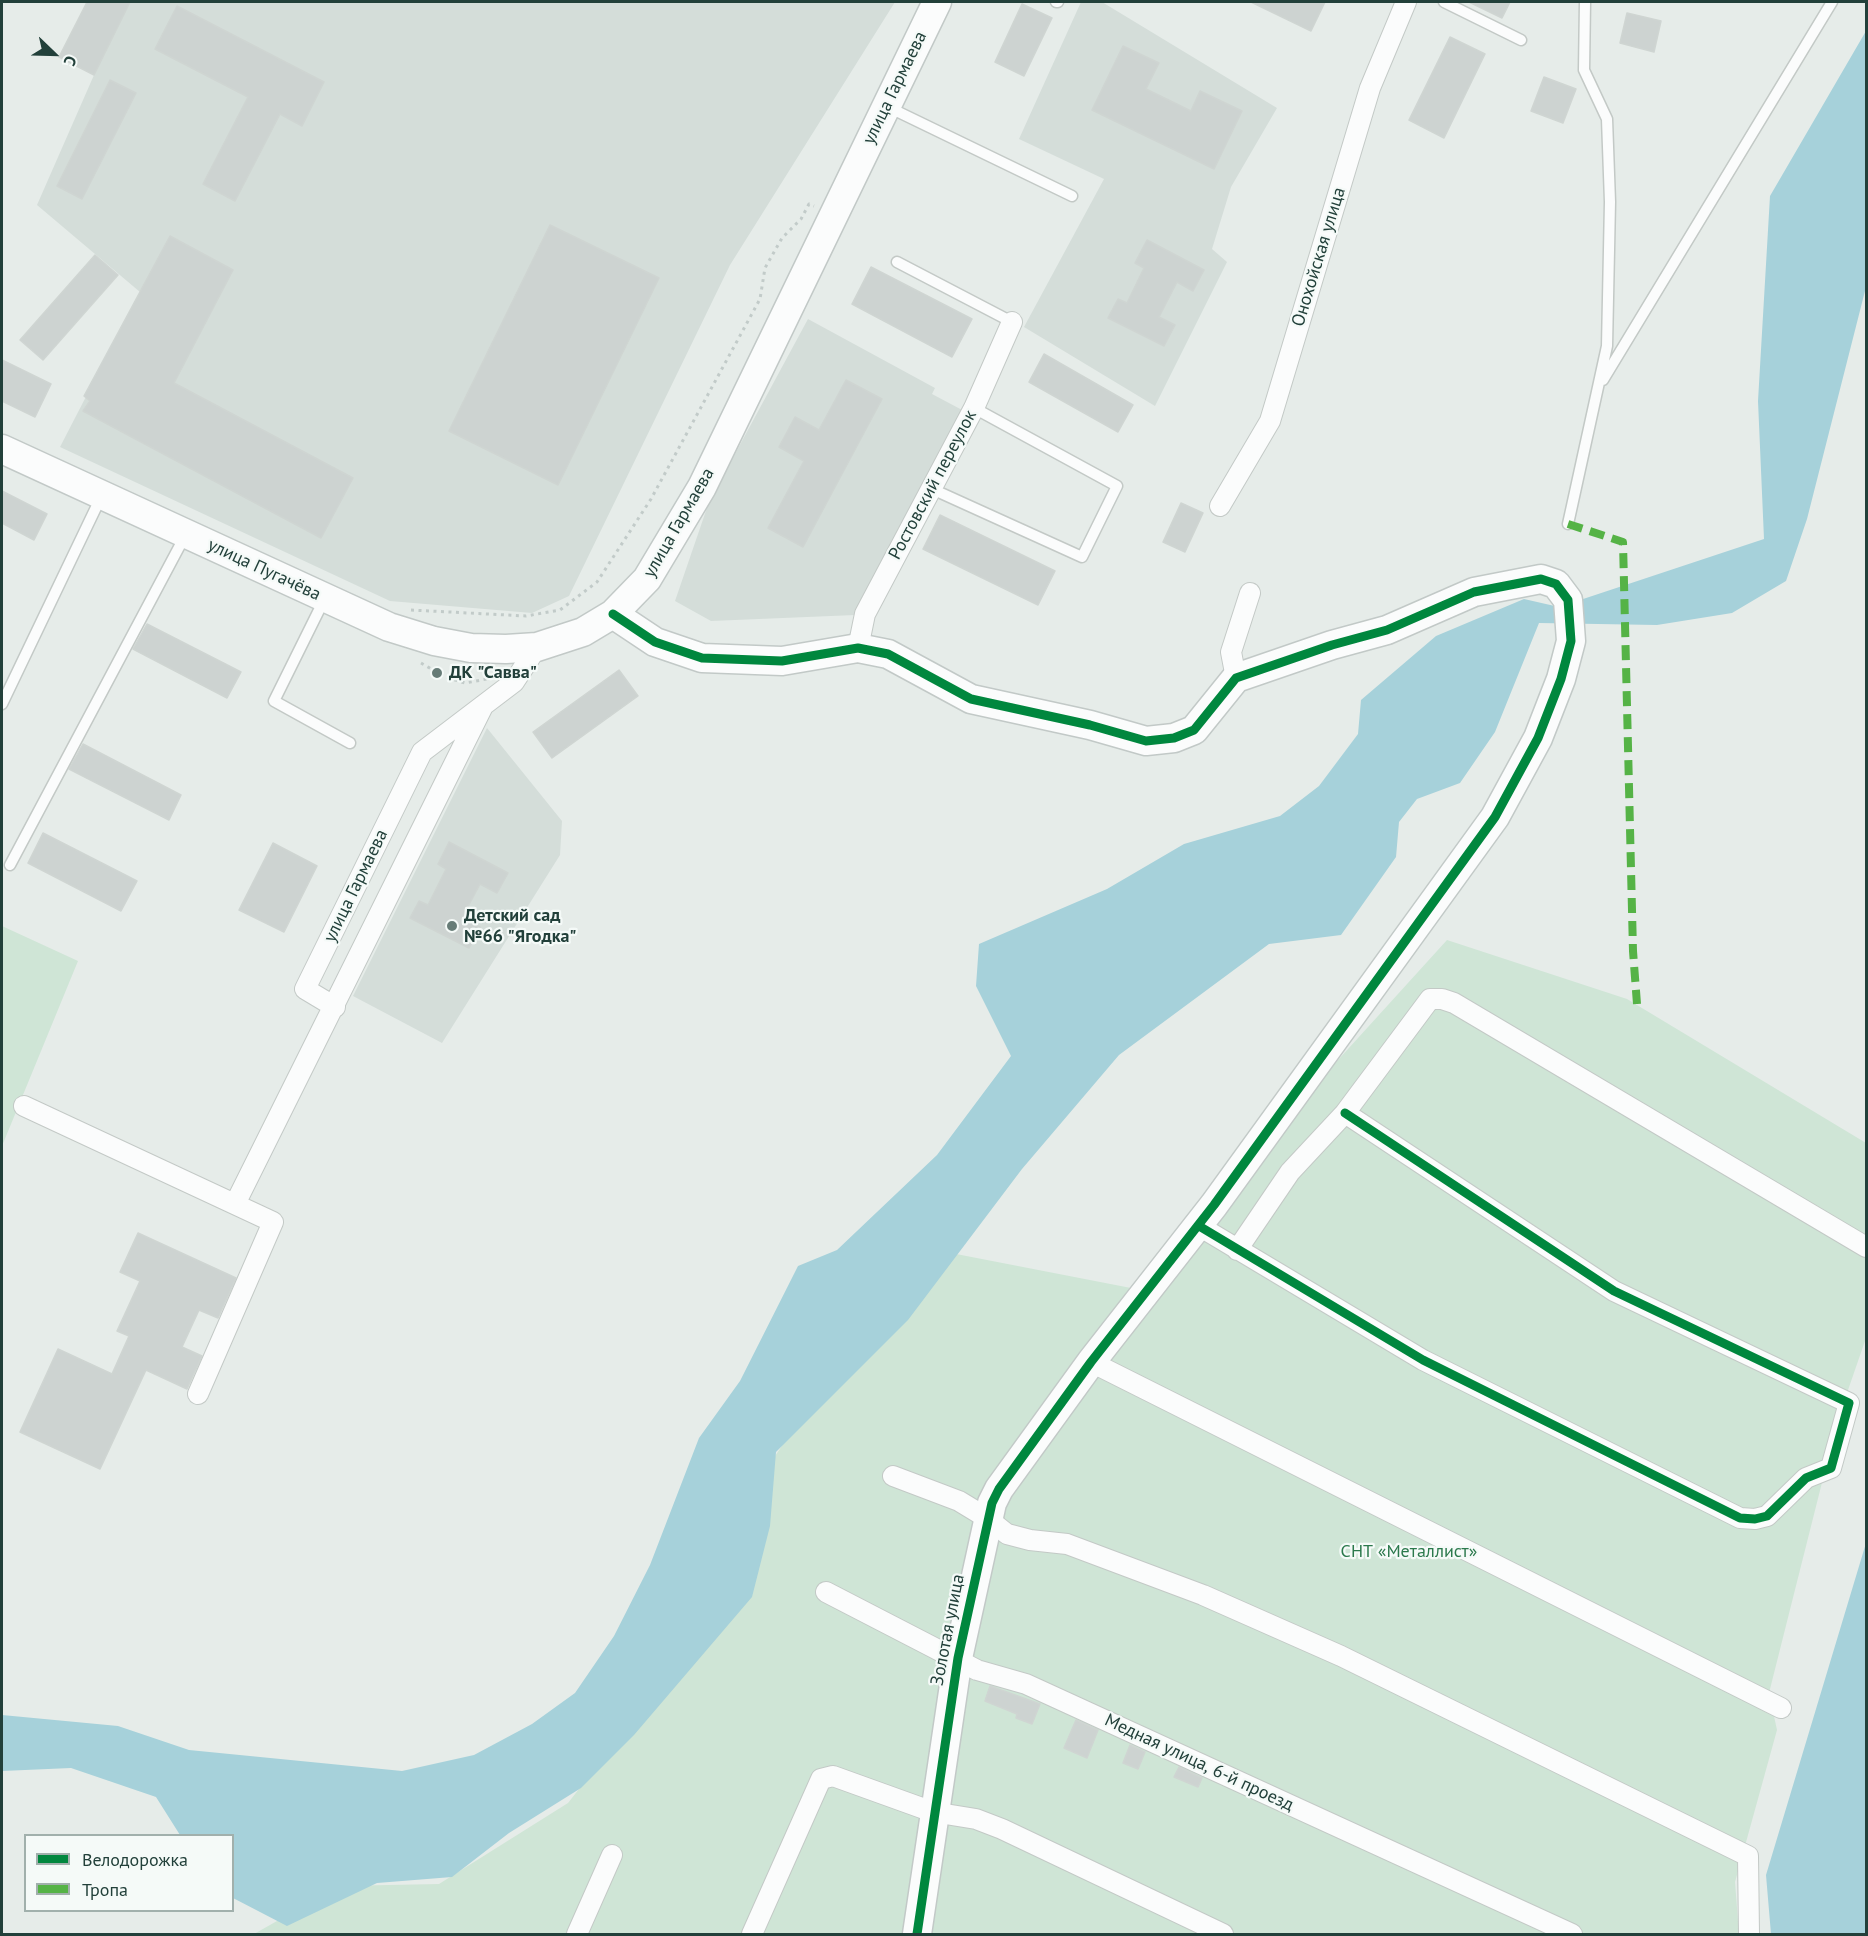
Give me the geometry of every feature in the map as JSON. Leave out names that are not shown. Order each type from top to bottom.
[{"type":"street","name":"улица Гармаева","points":[[335,1007],[305,989],[422,752],[514,682],[537,647],[583,632],[613,614],[647,579],[702,487],[937,2]]},
{"type":"street","name":"Онохойская улица","points":[[1220,507],[1270,421],[1370,88],[1406,2]]},
{"type":"street","name":"Ростовский переулок","points":[[858,648],[865,614],[974,408],[1012,322]]},
{"type":"street","name":"улица Пугачёва","points":[[2,449],[405,632],[471,648],[537,647]]},
{"type":"street","name":"Золотая улица","points":[[917,1935],[933,1812],[958,1658],[987,1518],[999,1489],[1091,1362],[1199,1226],[1495,816],[1538,738],[1562,679],[1571,641],[1568,600],[1556,584],[1541,579],[1474,592],[1388,630],[1332,645],[1236,678]]},
{"type":"street","points":[[613,614],[655,642],[702,658],[782,661],[858,648],[888,654],[970,699],[1090,725],[1146,741],[1174,738],[1194,730],[1236,678],[1231,652],[1250,593]]},
{"type":"street","points":[[235,1204],[483,706]]},
{"type":"street","points":[[1237,1250],[1290,1172],[1345,1113],[1430,999],[1442,999],[1454,1003],[1866,1247]]},
{"type":"street","points":[[24,1106],[273,1222],[198,1394]]},
{"type":"street","points":[[1199,1226],[1423,1360],[1740,1518],[1755,1519],[1767,1516],[1806,1478],[1831,1468],[1849,1403],[1614,1291],[1345,1113]]},
{"type":"street","points":[[1091,1362],[1781,1708]]},
{"type":"street","points":[[893,1476],[959,1501],[987,1518],[1007,1534],[1030,1540],[1067,1544],[1213,1600],[1341,1656],[1748,1856],[1749,1935]]},
{"type":"street","name":"Медная улица, 6-й проезд","points":[[826,1592],[958,1658],[977,1670],[1026,1684],[1572,1935]]},
{"type":"street","points":[[752,1935],[821,1779],[833,1776],[933,1812],[976,1819],[1002,1829],[1223,1935]]},
{"type":"street","points":[[577,1935],[612,1855]]},
{"type":"lane","points":[[1444,2],[1521,40]]},
{"type":"lane","points":[[1568,524],[1607,346],[1610,202],[1607,119],[1584,70],[1585,2]]},
{"type":"lane","points":[[1598,388],[1832,2]]},
{"type":"lane","points":[[886,106],[1072,196]]},
{"type":"lane","points":[[897,262],[1012,322]]},
{"type":"lane","points":[[932,489],[1082,557],[1117,486],[974,408]]},
{"type":"lane","points":[[2,704],[102,495]]},
{"type":"lane","points":[[10,865],[186,534]]},
{"type":"lane","points":[[326,598],[274,701],[350,743]]},
{"type":"path","points":[[405,632],[411,608],[526,616],[560,610],[597,582],[651,499],[760,299],[765,268],[782,238],[801,219],[809,204],[833,216]]},
{"type":"shaded area","points":[[87,2],[895,2],[730,265],[569,596],[532,613],[390,601],[60,447],[140,292],[37,205],[94,75],[59,57]]},
{"type":"shaded area","points":[[1081,2],[1102,2],[1277,108],[1231,187],[1212,249],[1227,262],[1155,406],[1024,327],[1104,179],[1019,139]]},
{"type":"shaded area","points":[[808,319],[935,388],[932,394],[964,411],[855,615],[711,621],[675,601],[709,502]]},
{"type":"shaded area","name":"Детский сад №66 \"Ягодка\"","points":[[487,728],[562,821],[560,855],[442,1043],[353,996]]},
{"type":"green space","points":[[2,926],[78,961],[2,1146]]},
{"type":"green space","name":"СНТ «Металлист»","points":[[1447,940],[1627,999],[1866,1143],[1866,1338],[1838,1419],[1769,1693],[1777,1730],[1735,1882],[1739,1934],[254,1934],[339,1886],[439,1884],[568,1803],[744,1579],[761,1477],[812,1401],[951,1253],[1131,1288]]},
{"type":"water","points":[[1866,31],[1866,287],[1807,519],[1786,581],[1732,613],[1657,625],[1539,623],[1495,732],[1460,783],[1417,799],[1399,822],[1396,857],[1341,935],[1269,944],[1119,1055],[1022,1169],[908,1320],[776,1452],[770,1526],[752,1597],[634,1735],[581,1788],[509,1833],[452,1877],[377,1883],[287,1926],[234,1899],[234,1834],[179,1834],[156,1797],[71,1768],[2,1771],[2,1715],[118,1726],[189,1750],[402,1771],[474,1755],[532,1724],[575,1693],[614,1636],[650,1565],[699,1438],[740,1381],[798,1266],[837,1250],[937,1155],[1011,1056],[976,986],[979,944],[1107,889],[1184,844],[1280,816],[1319,786],[1358,734],[1361,700],[1436,636],[1524,599],[1559,607],[1764,539],[1758,401],[1770,196]]},
{"type":"water","points":[[1866,1543],[1866,1934],[1771,1934],[1766,1875]]},
{"type":"building","points":[[87,2],[130,2],[94,75],[59,57]]},
{"type":"building","points":[[1251,2],[1325,2],[1311,31]]},
{"type":"building","points":[[1469,2],[1510,2],[1502,18]]},
{"type":"building","points":[[1022,4],[1052,18],[1024,76],[995,62]]},
{"type":"building","points":[[177,6],[324,82],[302,126],[280,114],[235,201],[203,184],[248,97],[155,49]]},
{"type":"building","points":[[1627,13],[1661,21],[1654,52],[1620,43]]},
{"type":"building","points":[[1450,37],[1485,54],[1444,138],[1409,120]]},
{"type":"building","points":[[1123,46],[1159,63],[1146,89],[1191,111],[1200,91],[1242,111],[1214,169],[1092,110]]},
{"type":"building","points":[[1544,77],[1576,89],[1563,123],[1531,111]]},
{"type":"building","points":[[110,80],[136,93],[82,199],[57,186]]},
{"type":"building","points":[[550,225],[659,278],[558,485],[449,431]]},
{"type":"building","points":[[170,236],[233,270],[174,383],[353,478],[321,538],[83,411],[90,401],[84,396]]},
{"type":"building","points":[[1147,240],[1204,270],[1193,291],[1177,282],[1159,317],[1175,325],[1164,346],[1108,318],[1118,299],[1127,303],[1144,268],[1135,263]]},
{"type":"building","points":[[95,255],[118,275],[43,360],[20,340]]},
{"type":"building","points":[[871,267],[972,319],[952,357],[852,304]]},
{"type":"building","points":[[1044,354],[1133,405],[1118,432],[1029,382]]},
{"type":"building","points":[[2,360],[51,384],[35,417],[2,401]]},
{"type":"building","points":[[846,380],[882,399],[803,547],[768,528],[804,461],[779,447],[795,417],[819,430]]},
{"type":"building","points":[[2,491],[47,514],[34,540],[2,523]]},
{"type":"building","points":[[1181,503],[1203,513],[1185,552],[1163,542]]},
{"type":"building","points":[[940,515],[1055,571],[1038,605],[923,549]]},
{"type":"building","points":[[147,624],[241,672],[227,698],[133,649]]},
{"type":"building","points":[[619,670],[638,696],[552,758],[533,732]]},
{"type":"building","points":[[83,744],[181,795],[169,820],[69,769]]},
{"type":"building","points":[[43,833],[137,881],[121,911],[28,863]]},
{"type":"building","points":[[449,842],[508,873],[497,893],[480,884],[462,918],[480,927],[469,948],[410,918],[419,901],[428,905],[446,869],[438,864]]},
{"type":"building","points":[[273,843],[317,866],[284,932],[239,910]]},
{"type":"building","points":[[138,1233],[236,1278],[218,1318],[199,1310],[182,1347],[202,1356],[187,1389],[146,1370],[100,1469],[20,1432],[58,1349],[112,1374],[129,1336],[117,1331],[140,1281],[120,1272]]},
{"type":"building","points":[[990,1686],[1040,1704],[1032,1724],[1016,1718],[1017,1714],[985,1701]]},
{"type":"building","points":[[1076,1720],[1098,1730],[1087,1758],[1064,1748]]},
{"type":"building","points":[[1130,1745],[1145,1752],[1138,1769],[1123,1763]]},
{"type":"building","points":[[1179,1767],[1202,1778],[1198,1787],[1174,1777]]},
{"type":"marked path","points":[[1568,524],[1623,542],[1633,951],[1637,1004]]},
{"type":"cycle path","points":[[613,614],[655,642],[702,658],[782,661],[858,648],[888,654],[971,699],[1090,725],[1146,741],[1174,738],[1194,730],[1236,678],[1332,645],[1387,630],[1474,592],[1541,579],[1556,584],[1568,600],[1571,641],[1561,679],[1538,738],[1495,817],[1214,1205],[1091,1362],[999,1489],[992,1503],[958,1658],[917,1934]]},
{"type":"cycle path","points":[[1199,1226],[1423,1360],[1740,1518],[1755,1519],[1767,1516],[1806,1478],[1831,1468],[1849,1403],[1614,1291],[1345,1113]]},
{"type":"place","name":"ДК \"Савва\"","points":[[437,673]]},
{"type":"place","name":"Детский сад №66 \"Ягодка\"","points":[[452,926]]}]
